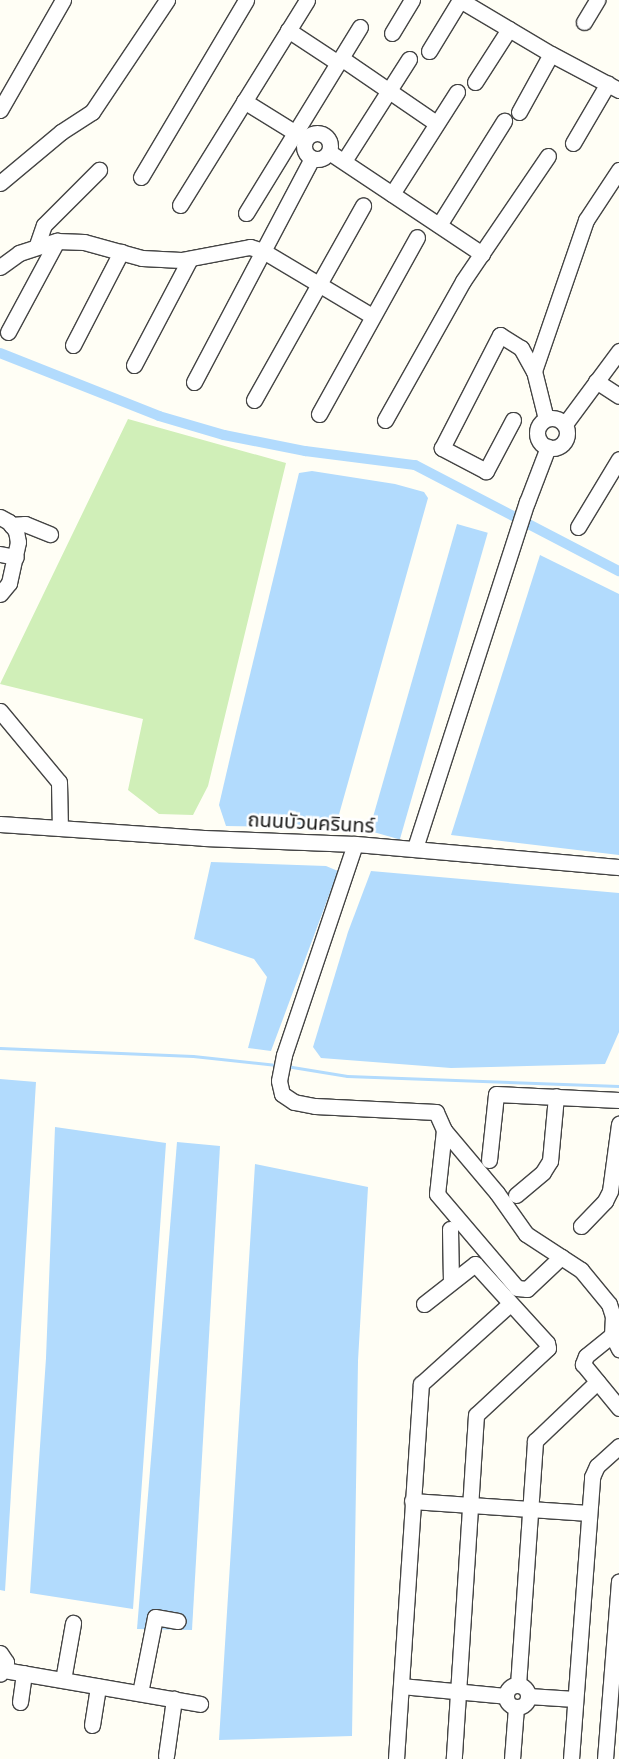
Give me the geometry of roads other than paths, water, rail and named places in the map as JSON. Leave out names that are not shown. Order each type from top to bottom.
[{"type":"street","points":[[0,110],[63,0]]},
{"type":"street","points":[[0,183],[61,132],[92,112],[107,94],[167,0]]},
{"type":"street","points":[[141,177],[246,0]]},
{"type":"street","points":[[180,205],[307,0]]},
{"type":"street","points":[[392,33],[412,0]]},
{"type":"street","points":[[429,51],[460,0],[551,54],[614,86],[573,143]]},
{"type":"street","points":[[584,22],[597,0]]},
{"type":"street","points":[[246,213],[301,135],[360,27]]},
{"type":"street","points":[[475,82],[509,29]]},
{"type":"street","points":[[288,30],[436,123]]},
{"type":"street","points":[[519,112],[551,54]]},
{"type":"street","points":[[344,161],[409,59]]},
{"type":"street","points":[[392,194],[456,92]]},
{"type":"street","points":[[244,101],[301,135],[319,132],[326,135],[330,142],[329,152],[320,159],[312,158],[306,153],[301,135]]},
{"type":"street","points":[[439,225],[504,121]]},
{"type":"street","points":[[329,152],[482,254]]},
{"type":"street","points":[[385,420],[463,281],[548,156]]},
{"type":"street","points":[[194,382],[312,158]]},
{"type":"street","points":[[37,245],[44,225],[99,170]]},
{"type":"street","points":[[534,371],[586,220],[619,170]]},
{"type":"street","points":[[254,400],[363,206]]},
{"type":"street","points":[[319,414],[372,316],[418,237]]},
{"type":"street","points":[[8,332],[57,241]]},
{"type":"street","points":[[0,267],[37,245],[57,241],[84,242],[142,258],[190,259],[240,247],[263,251],[372,316]]},
{"type":"street","points":[[72,345],[121,252]]},
{"type":"street","points":[[134,364],[190,259]]},
{"type":"street","points":[[513,420],[486,471],[442,448],[500,335],[521,348],[534,371],[546,418]]},
{"type":"street","points":[[565,424],[619,351]]},
{"type":"street","points":[[596,381],[619,396]]},
{"type":"street","points":[[546,418],[556,418],[565,424],[567,433],[564,442],[556,448],[542,444],[537,435],[539,425],[546,418]]},
{"type":"street","points":[[415,848],[517,532],[548,447]]},
{"type":"street","points":[[578,527],[619,459]]},
{"type":"street","points":[[6,521],[25,524],[50,534]]},
{"type":"street","points":[[0,591],[9,582],[18,542],[6,521]]},
{"type":"street","points":[[0,554],[16,556]]},
{"type":"street","points":[[0,711],[59,782],[60,828]]},
{"type":"street","name":"ถนนบัวนครินทร์","points":[[0,824],[415,848],[619,868]]},
{"type":"street","points":[[355,844],[284,1055],[281,1070],[282,1094],[294,1102],[315,1106],[431,1110],[439,1117],[444,1130],[497,1193],[526,1234],[581,1270],[609,1304],[613,1316],[612,1335],[619,1350]]},
{"type":"street","points":[[489,1160],[496,1094],[619,1100]]},
{"type":"street","points":[[516,1195],[543,1172],[550,1161],[556,1096]]},
{"type":"street","points":[[581,1226],[605,1201],[610,1191],[619,1124]]},
{"type":"street","points":[[444,1130],[437,1194],[516,1288],[527,1289],[561,1257]]},
{"type":"street","points":[[450,1229],[451,1281]]},
{"type":"street","points":[[424,1304],[475,1264],[548,1348],[476,1414],[454,1759]]},
{"type":"street","points":[[396,1759],[420,1384],[510,1304]]},
{"type":"street","points":[[612,1335],[583,1360],[583,1364],[619,1408]]},
{"type":"street","points":[[523,1691],[529,1508],[536,1441],[597,1382]]},
{"type":"street","points":[[571,1759],[589,1513],[594,1470],[619,1446]]},
{"type":"street","points":[[412,1501],[589,1513]]},
{"type":"street","points":[[605,1759],[613,1730],[619,1582]]},
{"type":"street","points":[[140,1693],[155,1617],[178,1620]]},
{"type":"street","points":[[63,1680],[73,1623]]},
{"type":"street","points":[[0,1653],[6,1662],[2,1672],[24,1673],[200,1704]]},
{"type":"street","points":[[20,1702],[24,1673]]},
{"type":"street","points":[[92,1725],[98,1686]]},
{"type":"street","points":[[401,1686],[458,1691],[511,1701]]},
{"type":"street","points":[[512,1759],[511,1701],[507,1690],[575,1699]]},
{"type":"street","points":[[166,1756],[174,1699]]},
{"type":"water","points":[[312,471],[395,484],[424,492],[428,498],[338,818],[300,827],[226,826],[219,805],[236,732],[299,473]]},
{"type":"water","points":[[457,524],[488,533],[400,839],[369,831]]},
{"type":"water","points":[[540,555],[619,594],[619,855],[451,835]]},
{"type":"water","points":[[211,862],[326,866],[338,871],[271,1051],[248,1048],[267,977],[254,959],[194,939]]},
{"type":"water","points":[[371,871],[619,893],[619,1032],[605,1064],[451,1068],[321,1058],[313,1047],[348,932]]},
{"type":"water","points":[[0,1079],[36,1082],[5,1591],[0,1590]]},
{"type":"water","points":[[55,1127],[166,1143],[133,1609],[30,1593],[46,1358]]},
{"type":"water","points":[[177,1142],[220,1146],[192,1630],[137,1629]]},
{"type":"water","points":[[255,1164],[368,1187],[358,1361],[352,1736],[219,1740]]},
{"type":"waterway","points":[[0,353],[159,416],[224,435],[305,451],[415,465],[619,571]]},
{"type":"waterway","points":[[0,1048],[193,1056],[277,1065]]},
{"type":"waterway","points":[[286,1066],[347,1076],[619,1086]]}]
